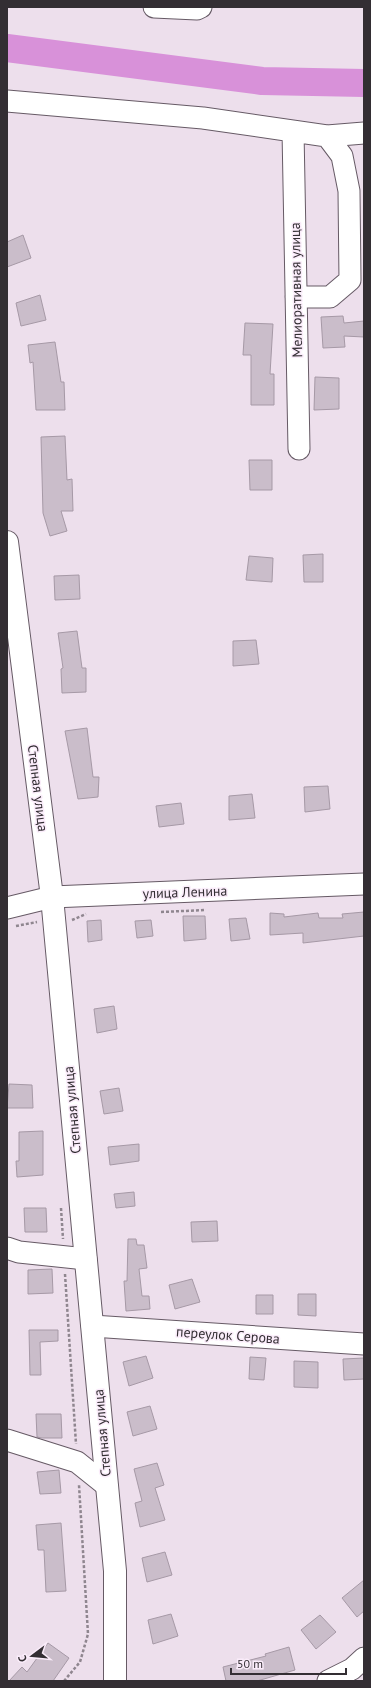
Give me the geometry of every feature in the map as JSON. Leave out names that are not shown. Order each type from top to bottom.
[{"type":"main road","name":"Степная улица","points":[[7,542],[52,897],[115,1571],[115,1681]]},
{"type":"street","points":[[154,7],[197,9],[201,7]]},
{"type":"street","points":[[7,101],[203,118],[327,136],[364,133]]},
{"type":"street","name":"Мелиоративная улица","points":[[293,131],[299,449]]},
{"type":"street","points":[[296,297],[330,296],[350,280],[349,191],[342,156],[327,136]]},
{"type":"street","name":"улица Ленина","points":[[7,908],[52,897],[364,884]]},
{"type":"street","points":[[7,1248],[19,1252],[86,1259]]},
{"type":"street","name":"переулок Серова","points":[[92,1326],[364,1344]]},
{"type":"street","points":[[7,1440],[77,1462],[107,1486]]},
{"type":"street","points":[[328,1681],[352,1669],[364,1658]]},
{"type":"path","points":[[37,922],[38,930]]},
{"type":"path","points":[[60,1203],[88,1634],[80,1662],[64,1681]]},
{"type":"building","points":[[23,235],[31,258],[7,267],[7,242]]},
{"type":"building","points":[[40,295],[46,320],[21,326],[16,303]]},
{"type":"building","points":[[343,316],[344,323],[364,321],[364,337],[344,336],[345,347],[323,348],[321,317]]},
{"type":"building","points":[[245,323],[273,324],[270,374],[274,374],[274,405],[251,405],[251,355],[243,355]]},
{"type":"building","points":[[55,342],[61,382],[64,382],[65,410],[36,410],[33,362],[30,363],[28,345]]},
{"type":"building","points":[[315,377],[339,378],[339,409],[314,410]]},
{"type":"building","points":[[65,436],[67,480],[72,479],[73,511],[61,511],[67,531],[50,536],[43,513],[41,437]]},
{"type":"building","points":[[249,460],[272,460],[272,490],[250,490]]},
{"type":"building","points":[[323,554],[323,582],[304,582],[303,555]]},
{"type":"building","points":[[249,556],[273,558],[272,582],[246,580]]},
{"type":"building","points":[[79,575],[80,599],[55,600],[54,576]]},
{"type":"building","points":[[77,631],[82,668],[86,668],[86,692],[62,693],[61,669],[63,668],[58,633]]},
{"type":"building","points":[[256,640],[259,664],[233,666],[233,641]]},
{"type":"building","points":[[87,728],[93,777],[99,777],[98,797],[78,799],[65,731]]},
{"type":"building","points":[[328,786],[330,809],[305,812],[304,787]]},
{"type":"building","points":[[252,794],[255,818],[229,820],[229,796]]},
{"type":"building","points":[[181,803],[184,824],[159,827],[156,806]]},
{"type":"building","points":[[364,912],[364,936],[303,943],[303,933],[270,935],[270,913],[284,914],[284,917],[318,913],[319,918],[343,918],[342,914]]},
{"type":"building","points":[[183,916],[205,916],[206,939],[184,941]]},
{"type":"building","points":[[246,918],[250,939],[231,941],[229,919]]},
{"type":"building","points":[[101,920],[102,940],[88,942],[87,921]]},
{"type":"building","points":[[151,920],[153,936],[137,938],[135,921]]},
{"type":"building","points":[[114,1006],[117,1029],[97,1033],[94,1009]]},
{"type":"building","points":[[9,1084],[32,1085],[33,1108],[7,1108]]},
{"type":"building","points":[[119,1088],[123,1111],[104,1114],[100,1091]]},
{"type":"building","points":[[43,1131],[43,1175],[17,1177],[16,1161],[19,1161],[19,1132]]},
{"type":"building","points":[[139,1144],[139,1161],[110,1165],[108,1147]]},
{"type":"building","points":[[134,1192],[135,1206],[116,1208],[114,1194]]},
{"type":"building","points":[[24,1208],[46,1208],[47,1232],[25,1232]]},
{"type":"building","points":[[217,1221],[218,1241],[192,1242],[191,1222]]},
{"type":"building","points":[[128,1239],[136,1239],[137,1245],[144,1245],[147,1268],[139,1269],[142,1296],[149,1296],[150,1309],[126,1311],[124,1281],[127,1281]]},
{"type":"building","points":[[52,1269],[53,1293],[28,1294],[28,1270]]},
{"type":"building","points":[[192,1279],[200,1302],[175,1309],[169,1285]]},
{"type":"building","points":[[298,1294],[316,1294],[316,1316],[298,1315]]},
{"type":"building","points":[[256,1295],[273,1295],[273,1314],[256,1314]]},
{"type":"building","points":[[29,1330],[58,1330],[58,1341],[40,1342],[41,1375],[30,1375]]},
{"type":"building","points":[[146,1356],[153,1378],[129,1386],[123,1362]]},
{"type":"building","points":[[250,1357],[266,1358],[264,1380],[249,1379]]},
{"type":"building","points":[[364,1358],[364,1379],[344,1380],[343,1359]]},
{"type":"building","points":[[294,1361],[318,1362],[318,1388],[294,1387]]},
{"type":"building","points":[[150,1406],[157,1429],[133,1436],[127,1412]]},
{"type":"building","points":[[36,1414],[61,1414],[62,1438],[37,1437]]},
{"type":"building","points":[[157,1463],[164,1485],[155,1488],[165,1520],[140,1527],[135,1503],[142,1501],[134,1469]]},
{"type":"building","points":[[59,1470],[61,1493],[40,1494],[37,1472]]},
{"type":"building","points":[[61,1523],[66,1591],[46,1592],[44,1550],[38,1550],[36,1525]]},
{"type":"building","points":[[165,1552],[172,1575],[147,1582],[142,1558]]},
{"type":"building","points":[[364,1580],[364,1611],[357,1617],[342,1598]]},
{"type":"building","points":[[171,1614],[178,1636],[153,1644],[148,1620]]},
{"type":"building","points":[[320,1615],[336,1632],[316,1649],[301,1630]]},
{"type":"building","points":[[48,1643],[69,1658],[53,1681],[9,1681],[22,1667],[27,1672]]},
{"type":"building","points":[[289,1647],[295,1670],[257,1681],[226,1681],[223,1667],[266,1656],[265,1654]]},
{"type":"waterway","points":[[7,48],[262,81],[364,83]]}]
